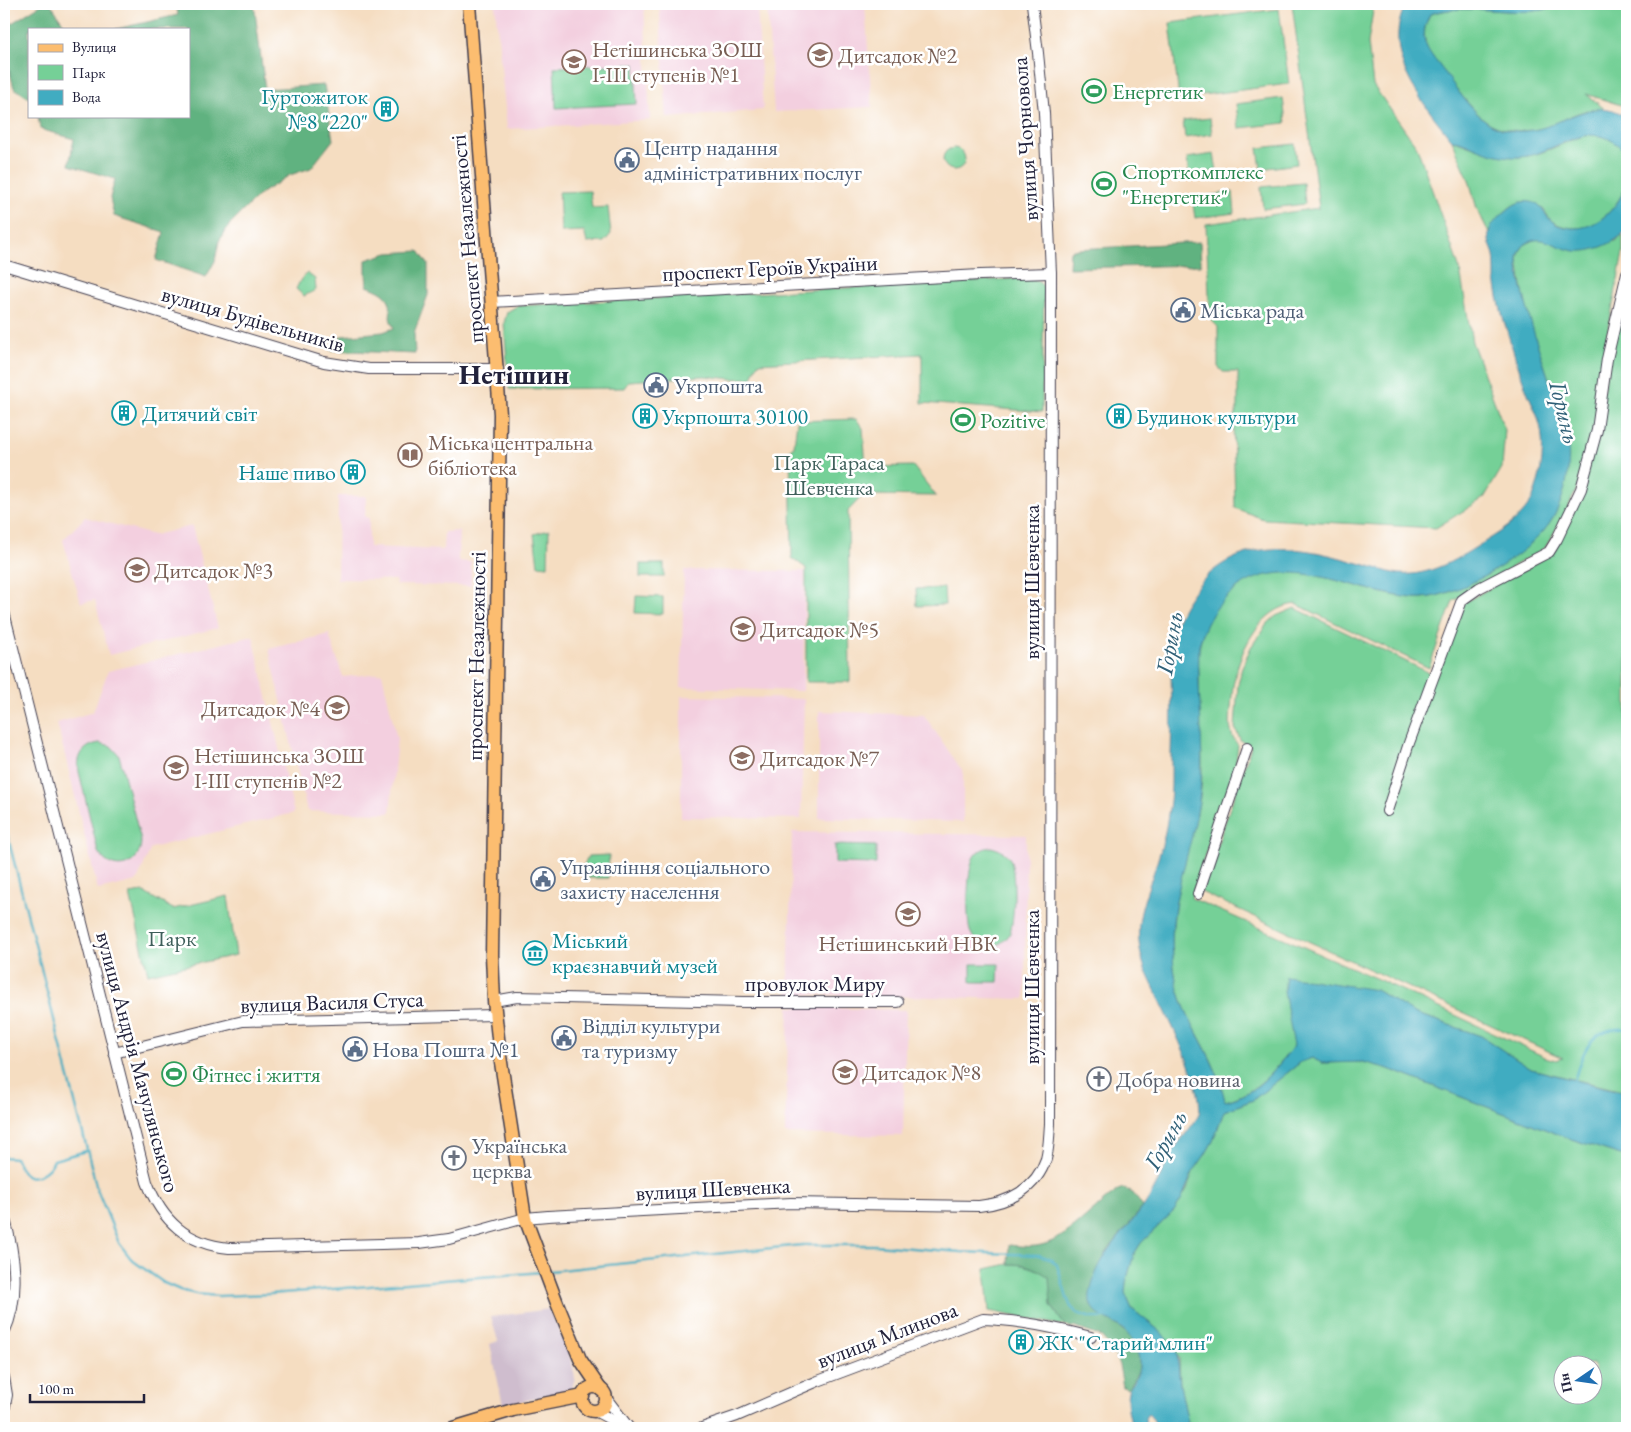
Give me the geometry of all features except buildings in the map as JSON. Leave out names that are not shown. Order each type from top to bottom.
[{"type":"main road","name":"проспект Незалежності","points":[[469,4],[500,414],[492,955],[495,1015],[506,1101],[525,1218],[556,1303],[580,1359]]},
{"type":"main road","points":[[580,1359],[584,1394],[583,1403],[592,1411]]},
{"type":"main road","points":[[560,1401],[592,1411],[602,1408],[603,1394],[580,1359]]},
{"type":"main road","points":[[453,1428],[513,1410],[560,1401],[584,1394],[593,1388],[603,1394]]},
{"type":"street","name":"вулиця Чорновола","points":[[1032,4],[1044,113],[1051,273]]},
{"type":"street","name":"вулиця Будівельників","points":[[4,264],[324,362],[369,369],[498,369]]},
{"type":"street","name":"проспект Героїв України","points":[[491,302],[980,275],[1051,273]]},
{"type":"street","name":"вулиця Шевченка","points":[[525,1218],[791,1203],[980,1206],[996,1204],[1020,1193],[1036,1178],[1048,1149],[1050,1124],[1051,273]]},
{"type":"street","points":[[1387,811],[1412,734],[1462,600],[1479,588],[1549,552],[1581,489],[1597,430],[1607,359],[1627,273]]},
{"type":"street","name":"вулиця Андрія Мачулянського","points":[[4,612],[147,1182],[152,1197],[168,1220],[178,1229],[204,1244],[216,1247],[246,1249],[419,1243],[449,1239],[525,1218]]},
{"type":"street","points":[[1198,894],[1247,748]]},
{"type":"street","name":"провулок Миру","points":[[494,1002],[517,997],[743,1002],[898,1002]]},
{"type":"street","name":"вулиця Василя Стуса","points":[[114,1053],[243,1020],[495,1015]]},
{"type":"street","points":[[4,1216],[14,1259],[12,1312],[4,1333]]},
{"type":"street","name":"вулиця Млинова","points":[[702,1428],[737,1416],[818,1381],[983,1319],[1008,1320],[1055,1328],[1091,1338]]},
{"type":"street","points":[[4,1377],[7,1394],[4,1411]]},
{"type":"street","points":[[603,1394],[628,1428]]},
{"type":"street","points":[[592,1411],[628,1428]]},
{"type":"shaded area","name":"Нетішинська ЗОШ І-ІІІ ступенів №1","points":[[495,4],[644,4],[650,120],[507,129]]},
{"type":"shaded area","points":[[659,4],[757,4],[763,110],[667,118]]},
{"type":"shaded area","name":"Дитсадок №2","points":[[767,4],[865,4],[872,107],[774,112]]},
{"type":"shaded area","points":[[338,496],[366,496],[365,517],[369,518],[369,547],[443,550],[444,532],[459,531],[458,561],[471,562],[471,586],[396,585],[395,580],[337,579]]},
{"type":"shaded area","name":"Дитсадок №3","points":[[85,517],[154,535],[192,526],[218,628],[109,655],[95,600],[81,603],[63,540]]},
{"type":"shaded area","name":"Дитсадок №5","points":[[684,570],[805,571],[803,691],[681,687]]},
{"type":"shaded area","name":"Дитсадок №4","points":[[329,634],[343,677],[382,673],[397,739],[390,813],[307,811],[269,649]]},
{"type":"shaded area","name":"Нетішинська ЗОШ І-ІІІ ступенів №2","points":[[253,636],[294,813],[151,848],[137,881],[98,890],[57,723],[93,712],[108,671]]},
{"type":"shaded area","name":"Дитсадок №7","points":[[681,696],[804,699],[801,819],[681,817]]},
{"type":"shaded area","points":[[819,711],[924,715],[963,772],[963,822],[819,818]]},
{"type":"shaded area","name":"Нетішинський НВК","points":[[792,832],[1026,835],[1025,999],[788,994]]},
{"type":"shaded area","name":"Дитсадок №8","points":[[789,1007],[906,1010],[903,1136],[785,1134]]},
{"type":"shaded area","points":[[549,1309],[572,1363],[575,1378],[572,1388],[562,1393],[503,1405],[490,1344],[498,1341],[491,1317]]},
{"type":"green space","points":[[42,4],[51,4],[66,28],[28,28],[28,97],[14,88],[4,51],[4,28]]},
{"type":"green space","points":[[176,4],[254,4],[265,89],[324,85],[333,140],[311,168],[290,175],[260,194],[230,224],[219,241],[215,261],[206,277],[156,260],[164,232],[114,216],[110,198],[115,179],[69,165],[74,139],[40,129],[38,118],[190,118],[190,28],[120,28],[178,15]]},
{"type":"green space","points":[[1292,4],[1374,4],[1368,43],[1373,85],[1417,147],[1460,270],[1472,342],[1505,430],[1502,468],[1484,498],[1436,528],[1263,519],[1235,508],[1233,419],[1238,406],[1238,372],[1223,372],[1218,367],[1218,327],[1210,319],[1206,224],[1319,208]]},
{"type":"green space","points":[[1564,4],[1627,4],[1627,107],[1586,94],[1606,110],[1584,111],[1543,128],[1523,131],[1503,129],[1491,124],[1476,111],[1458,91],[1428,51],[1425,32],[1430,14],[1463,9],[1531,11],[1548,9]]},
{"type":"green space","points":[[1279,9],[1289,84],[1179,98],[1170,23]]},
{"type":"green space","points":[[635,64],[637,104],[556,108],[554,67]]},
{"type":"green space","points":[[1283,98],[1286,123],[1239,128],[1236,104]]},
{"type":"green space","points":[[1210,118],[1212,134],[1185,138],[1183,121]]},
{"type":"green space","points":[[1591,134],[1616,142],[1624,149],[1627,157],[1627,177],[1624,190],[1606,215],[1589,226],[1570,228],[1552,221],[1539,206],[1530,202],[1521,202],[1505,212],[1489,233],[1477,209],[1469,180],[1452,140],[1509,156],[1520,157],[1530,156]]},
{"type":"green space","points":[[1295,144],[1297,164],[1261,169],[1258,148]]},
{"type":"green space","points":[[954,148],[962,151],[965,159],[962,167],[954,170],[946,167],[943,159],[946,151]]},
{"type":"green space","points":[[1214,154],[1217,171],[1189,175],[1187,158]]},
{"type":"green space","points":[[1303,183],[1305,204],[1263,209],[1261,187]]},
{"type":"green space","points":[[590,191],[592,208],[608,207],[611,234],[604,242],[587,243],[584,231],[561,232],[559,192]]},
{"type":"green space","points":[[1233,192],[1235,213],[1195,218],[1192,198]]},
{"type":"green space","points":[[1623,235],[1623,253],[1599,377],[1599,396],[1594,430],[1579,484],[1565,514],[1545,548],[1453,601],[1429,668],[1296,604],[1284,607],[1263,621],[1242,654],[1234,681],[1230,728],[1238,745],[1235,771],[1214,827],[1191,898],[1382,981],[1545,1057],[1556,1060],[1563,1058],[1201,892],[1251,747],[1241,741],[1235,728],[1238,685],[1242,667],[1251,647],[1267,624],[1276,616],[1295,608],[1436,676],[1465,602],[1551,554],[1583,490],[1609,360],[1627,283],[1627,1092],[1531,1069],[1481,1036],[1414,1013],[1376,990],[1291,1020],[1294,1046],[1264,1080],[1247,1092],[1224,1102],[1215,1068],[1182,1001],[1176,979],[1172,937],[1177,896],[1200,797],[1202,758],[1198,657],[1206,624],[1220,603],[1234,589],[1240,584],[1260,575],[1281,572],[1303,573],[1392,595],[1413,598],[1430,597],[1470,584],[1510,560],[1528,546],[1543,532],[1553,518],[1562,498],[1567,477],[1568,445],[1567,434],[1530,322],[1518,259],[1520,251],[1525,244],[1535,239],[1543,239],[1557,245],[1616,241]]},
{"type":"green space","points":[[1200,242],[1201,265],[1069,268],[1070,251],[1078,249]]},
{"type":"green space","points":[[419,251],[428,264],[428,295],[414,333],[415,354],[330,350],[341,336],[383,332],[394,328],[390,318],[389,301],[382,293],[367,286],[366,260],[388,253]]},
{"type":"green space","points":[[307,273],[315,279],[316,290],[304,296],[296,289],[301,279]]},
{"type":"green space","points":[[1029,278],[1038,281],[1044,287],[1042,412],[922,403],[922,354],[758,363],[752,378],[733,379],[704,376],[629,381],[624,388],[509,389],[504,323],[507,312],[517,306]]},
{"type":"green space","name":"Парк Тараса Шевченка","points":[[856,419],[863,428],[866,467],[913,466],[936,496],[863,495],[848,511],[850,682],[806,682],[806,568],[792,558],[790,449],[794,446],[797,421]]},
{"type":"green space","points":[[549,530],[548,566],[538,565],[534,534]]},
{"type":"green space","points":[[640,564],[664,564],[664,577],[640,577]]},
{"type":"green space","points":[[944,588],[945,605],[917,606],[916,589]]},
{"type":"green space","points":[[636,596],[663,597],[663,614],[635,613]]},
{"type":"green space","points":[[100,743],[111,746],[119,755],[141,841],[140,850],[136,857],[124,865],[110,864],[98,852],[79,772],[78,766],[82,752],[94,744]]},
{"type":"green space","points":[[835,845],[876,846],[876,864],[835,863]]},
{"type":"green space","points":[[991,847],[1006,854],[1012,865],[1013,920],[1009,935],[1001,943],[986,946],[975,939],[970,931],[969,880],[970,869],[975,855]]},
{"type":"green space","points":[[609,855],[608,878],[584,878],[584,865],[588,856]]},
{"type":"green space","name":"Парк","points":[[143,892],[173,909],[228,896],[236,955],[148,974],[130,894]]},
{"type":"green space","points":[[971,964],[999,964],[998,982],[971,982]]},
{"type":"green space","points":[[1312,1058],[1322,1063],[1363,1062],[1386,1068],[1568,1138],[1627,1157],[1627,1428],[1189,1428],[1180,1385],[1179,1358],[1161,1332],[1132,1309],[1125,1293],[1126,1282],[1134,1254],[1141,1243],[1174,1211],[1187,1189],[1193,1172],[1213,1141],[1224,1111],[1253,1100],[1301,1062]]},
{"type":"green space","points":[[1122,1188],[1133,1193],[1143,1207],[1108,1250],[1097,1272],[1091,1293],[1114,1323],[1128,1334],[1138,1353],[1139,1370],[1128,1389],[1123,1387],[1119,1365],[1113,1351],[1102,1337],[1077,1328],[1065,1326],[1051,1305],[1049,1277],[1030,1267],[1008,1264],[1009,1245],[1036,1246],[1059,1238]]},
{"type":"green space","points":[[1008,1264],[1030,1267],[1050,1277],[1051,1305],[1065,1326],[989,1311],[985,1269]]},
{"type":"water","points":[[1406,4],[1564,4],[1548,9],[1531,11],[1463,9],[1446,10],[1430,14],[1425,29],[1425,41],[1430,52],[1462,96],[1489,123],[1502,129],[1531,130],[1545,127],[1586,111],[1608,109],[1618,112],[1627,119],[1627,156],[1622,148],[1614,142],[1591,135],[1567,141],[1531,155],[1519,157],[1495,154],[1452,140],[1417,94],[1401,59],[1398,41],[1399,23]]},
{"type":"water","points":[[1627,182],[1627,229],[1609,244],[1593,250],[1577,251],[1538,240],[1527,243],[1519,254],[1518,269],[1529,317],[1567,434],[1569,456],[1562,498],[1553,518],[1543,532],[1529,546],[1491,573],[1470,584],[1430,597],[1413,598],[1390,594],[1318,576],[1295,573],[1272,574],[1250,581],[1229,595],[1210,618],[1199,646],[1202,757],[1200,793],[1197,814],[1177,895],[1172,936],[1176,979],[1180,994],[1219,1079],[1225,1101],[1237,1098],[1256,1087],[1272,1072],[1294,1046],[1284,991],[1286,976],[1376,990],[1414,1013],[1481,1036],[1531,1069],[1627,1093],[1627,1157],[1568,1138],[1386,1068],[1363,1062],[1322,1063],[1312,1058],[1301,1062],[1253,1100],[1224,1111],[1213,1141],[1193,1172],[1181,1200],[1174,1211],[1141,1243],[1134,1254],[1125,1293],[1132,1309],[1161,1332],[1177,1352],[1180,1385],[1189,1428],[1157,1428],[1148,1414],[1145,1418],[1146,1428],[1132,1428],[1127,1396],[1128,1390],[1137,1376],[1139,1362],[1137,1352],[1125,1331],[1095,1311],[1090,1301],[1090,1294],[1097,1271],[1108,1251],[1143,1207],[1173,1151],[1199,1114],[1199,1101],[1195,1083],[1180,1042],[1145,969],[1139,939],[1140,914],[1162,844],[1170,800],[1172,716],[1170,649],[1176,623],[1185,604],[1201,582],[1215,569],[1246,553],[1263,550],[1300,550],[1320,553],[1394,573],[1412,574],[1432,570],[1451,562],[1509,526],[1522,514],[1535,492],[1541,468],[1542,433],[1501,311],[1495,279],[1494,255],[1489,238],[1490,230],[1501,215],[1517,204],[1524,202],[1538,204],[1551,220],[1559,225],[1581,228],[1590,225],[1599,221],[1613,208],[1624,191]]},
{"type":"waterway","points":[[4,822],[97,1189],[119,1243],[132,1260],[164,1283],[180,1290],[218,1296],[271,1294],[542,1272]]},
{"type":"waterway","points":[[1574,1081],[1585,1051],[1596,1036],[1614,1029],[1627,1029]]},
{"type":"waterway","points":[[4,1157],[15,1158],[23,1172],[32,1177],[41,1174],[49,1168],[54,1160],[86,1151]]},
{"type":"waterway","points":[[550,1271],[802,1245],[875,1245],[961,1252],[1039,1255],[1052,1260],[1057,1265],[1067,1298],[1071,1307],[1077,1313],[1091,1318],[1105,1318]]},
{"type":"place","name":"Дитсадок №2","points":[[820,55]]},
{"type":"place","name":"Нетішинська ЗОШ І-ІІІ ступенів №1","points":[[574,62]]},
{"type":"place","name":"Енергетик","points":[[1094,91]]},
{"type":"place","name":"Гуртожиток №8 \"220\"","points":[[386,109]]},
{"type":"place","name":"Центр надання адміністративних послуг","points":[[627,160]]},
{"type":"place","name":"Спорткомплекс \"Енергетик\"","points":[[1104,184]]},
{"type":"place","name":"Міська рада","points":[[1183,310]]},
{"type":"place","name":"Укрпошта","points":[[656,385]]},
{"type":"place","name":"Дитячий світ","points":[[124,413]]},
{"type":"place","name":"Укрпошта 30100","points":[[645,416]]},
{"type":"place","name":"Будинок культури","points":[[1119,416]]},
{"type":"place","name":"Pozitive","points":[[963,420]]},
{"type":"place","name":"Міська центральна бібліотека","points":[[410,455]]},
{"type":"place","name":"Наше пиво","points":[[353,472]]},
{"type":"place","name":"Дитсадок №3","points":[[137,570]]},
{"type":"place","name":"Дитсадок №5","points":[[743,629]]},
{"type":"place","name":"Дитсадок №4","points":[[337,708]]},
{"type":"place","name":"Дитсадок №7","points":[[742,758]]},
{"type":"place","name":"Нетішинська ЗОШ І-ІІІ ступенів №2","points":[[176,768]]},
{"type":"place","name":"Управління соціального захисту населення","points":[[543,879]]},
{"type":"place","name":"Нетішинський НВК","points":[[908,914]]},
{"type":"place","name":"Міський краєзнавчий музей","points":[[535,953]]},
{"type":"place","name":"Відділ культури та туризму","points":[[564,1038]]},
{"type":"place","name":"Нова Пошта №1","points":[[355,1049]]},
{"type":"place","name":"Дитсадок №8","points":[[845,1072]]},
{"type":"place","name":"Фітнес і життя","points":[[174,1074]]},
{"type":"place","name":"Добра новина","points":[[1099,1079]]},
{"type":"place","name":"Українська церква","points":[[454,1158]]},
{"type":"place","name":"ЖК \"Старий млин\"","points":[[1021,1342]]},
{"type":"district","name":"Нетішин","points":[[514,374]]},
{"type":"water label","name":"Горинь","points":[[1565,412]]},
{"type":"water label","name":"Горинь","points":[[1169,643]]},
{"type":"water label","name":"Горинь","points":[[1165,1140]]}]
